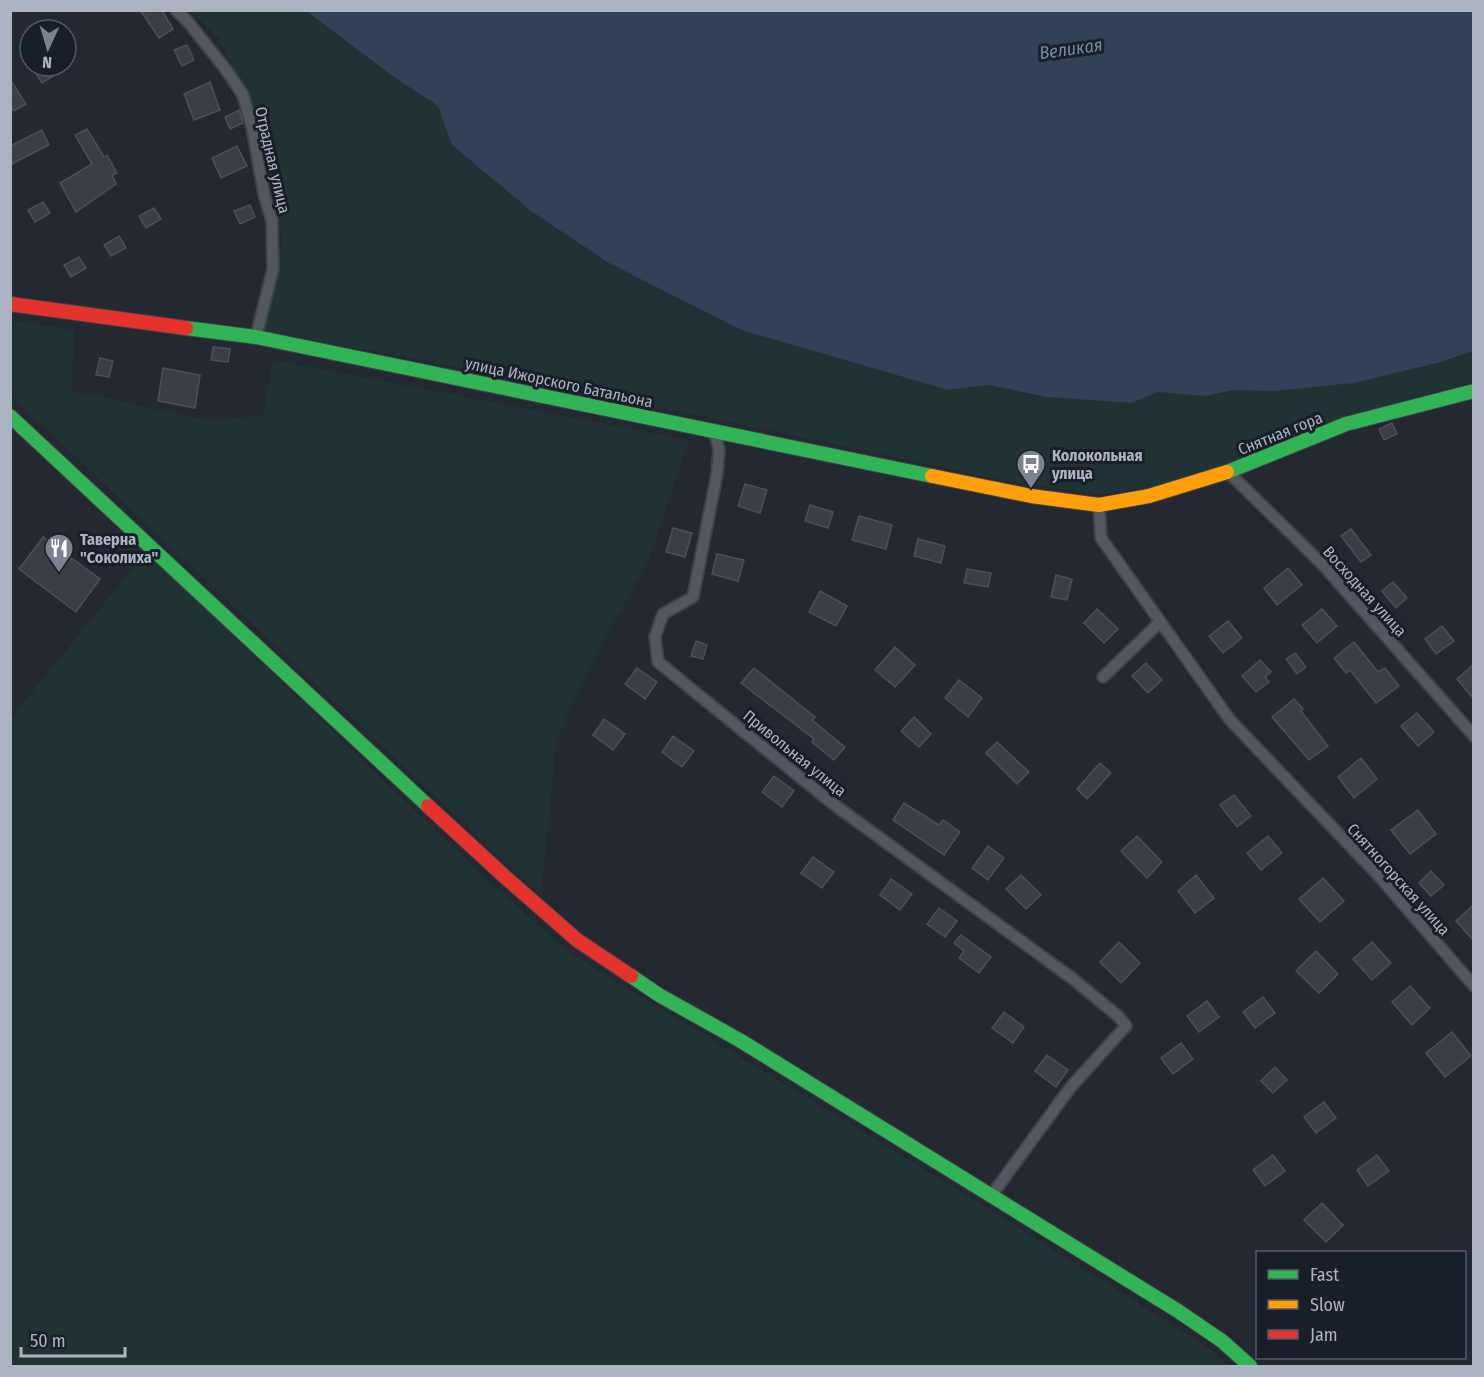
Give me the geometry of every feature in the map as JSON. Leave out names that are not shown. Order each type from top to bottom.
[{"type":"street","name":"Отрадная улица","points":[[176,10],[227,71],[243,95],[252,127],[264,194],[272,221],[273,269],[256,337]]},
{"type":"street","name":"улица Ижорского Батальона","points":[[10,304],[256,337],[1031,496],[1099,505]]},
{"type":"street","name":"Снятная гора","points":[[1099,505],[1149,496],[1228,472],[1346,424],[1473,391]]},
{"type":"street","points":[[10,416],[504,876],[577,940],[659,995],[741,1041],[1178,1311],[1222,1341],[1250,1366]]},
{"type":"street","name":"Привольная улица","points":[[714,430],[719,450],[717,474],[693,597],[663,614],[655,637],[658,662],[832,803],[1073,979],[1119,1017],[1126,1026],[1070,1089],[991,1196]]},
{"type":"street","name":"Восходная улица","points":[[1228,472],[1322,564],[1473,736]]},
{"type":"street","points":[[1099,505],[1101,538],[1160,621],[1103,677]]},
{"type":"street","name":"Снятногорская улица","points":[[1160,621],[1230,720],[1377,874],[1473,986]]},
{"type":"shaded area","points":[[190,11],[309,11],[310,15],[391,75],[438,106],[452,145],[531,211],[609,263],[741,330],[948,390],[989,385],[1046,397],[1131,403],[1157,392],[1204,396],[1234,390],[1275,391],[1354,383],[1441,362],[1473,351],[1473,382],[1341,417],[1224,464],[1147,489],[1097,494],[1006,481],[716,419],[262,331],[283,240],[253,114],[219,38]]},
{"type":"shaded area","points":[[11,320],[75,330],[71,390],[209,421],[263,415],[273,360],[689,440],[649,559],[611,628],[557,737],[541,896],[11,396]]},
{"type":"shaded area","points":[[151,556],[491,884],[570,953],[989,1209],[1208,1348],[1230,1366],[11,1366],[11,718],[128,574]]},
{"type":"water","name":"Великая","points":[[309,11],[1473,11],[1473,351],[1441,362],[1354,383],[1275,391],[1234,390],[1204,396],[1157,392],[1132,403],[1046,397],[989,385],[948,390],[741,330],[609,263],[531,211],[452,145],[438,106],[391,75]]},
{"type":"building","points":[[140,10],[162,10],[173,29],[159,38]]},
{"type":"building","points":[[187,45],[194,60],[182,66],[174,50]]},
{"type":"building","points":[[39,78],[50,78],[42,83]]},
{"type":"building","points":[[10,79],[26,104],[14,111],[10,105]]},
{"type":"building","points":[[210,82],[220,110],[194,120],[184,94]]},
{"type":"building","points":[[239,110],[243,123],[230,129],[225,117]]},
{"type":"building","points":[[87,129],[104,157],[107,155],[117,173],[112,175],[116,184],[76,212],[60,183],[92,164],[75,135]]},
{"type":"building","points":[[42,130],[49,145],[10,165],[10,146]]},
{"type":"building","points":[[237,146],[247,166],[221,178],[212,158]]},
{"type":"building","points":[[43,202],[50,213],[35,222],[28,210]]},
{"type":"building","points":[[250,205],[255,217],[240,224],[234,211]]},
{"type":"building","points":[[154,208],[161,219],[146,228],[139,216]]},
{"type":"building","points":[[119,236],[126,248],[111,256],[104,245]]},
{"type":"building","points":[[79,257],[86,268],[71,277],[64,265]]},
{"type":"building","points":[[213,347],[230,349],[228,362],[211,360]]},
{"type":"building","points":[[100,358],[113,361],[109,377],[96,375]]},
{"type":"building","points":[[163,368],[200,375],[195,408],[158,401]]},
{"type":"building","points":[[1392,423],[1397,434],[1384,440],[1379,429]]},
{"type":"building","points":[[745,484],[767,490],[760,513],[738,506]]},
{"type":"building","points":[[810,505],[833,512],[828,528],[805,521]]},
{"type":"building","points":[[859,516],[892,525],[886,549],[852,540]]},
{"type":"building","points":[[673,528],[692,533],[685,557],[666,552]]},
{"type":"building","points":[[1351,529],[1371,555],[1361,562],[1341,536]]},
{"type":"building","name":"Таверна \"Соколиха\"","points":[[43,537],[100,579],[76,612],[19,569]]},
{"type":"building","points":[[918,539],[945,546],[941,563],[914,556]]},
{"type":"building","points":[[717,554],[744,560],[738,581],[712,574]]},
{"type":"building","points":[[1288,568],[1302,585],[1277,605],[1264,588]]},
{"type":"building","points":[[967,569],[991,573],[988,587],[964,583]]},
{"type":"building","points":[[1056,575],[1072,579],[1067,600],[1051,597]]},
{"type":"building","points":[[1393,582],[1407,598],[1396,608],[1382,591]]},
{"type":"building","points":[[820,591],[847,606],[836,626],[809,612]]},
{"type":"building","points":[[1097,609],[1118,629],[1104,643],[1084,623]]},
{"type":"building","points":[[1322,609],[1337,626],[1317,643],[1302,625]]},
{"type":"building","points":[[1228,621],[1242,638],[1223,653],[1209,636]]},
{"type":"building","points":[[1442,626],[1454,641],[1436,654],[1425,639]]},
{"type":"building","points":[[696,641],[707,645],[703,659],[691,656]]},
{"type":"building","points":[[1354,642],[1378,672],[1385,668],[1399,686],[1376,703],[1350,670],[1346,673],[1334,658]]},
{"type":"building","points":[[895,647],[915,665],[895,687],[875,670]]},
{"type":"building","points":[[1295,653],[1306,667],[1297,674],[1286,659]]},
{"type":"building","points":[[1260,660],[1271,672],[1265,677],[1269,682],[1256,692],[1242,676]]},
{"type":"building","points":[[1146,663],[1162,680],[1148,693],[1132,676]]},
{"type":"building","points":[[1473,665],[1473,698],[1457,679]]},
{"type":"building","points":[[637,668],[657,682],[645,699],[625,684]]},
{"type":"building","points":[[754,668],[815,717],[812,720],[845,747],[834,760],[812,742],[814,739],[741,683]]},
{"type":"building","points":[[959,680],[982,698],[968,717],[945,698]]},
{"type":"building","points":[[1294,699],[1328,746],[1309,760],[1272,717]]},
{"type":"building","points":[[1417,713],[1434,732],[1418,746],[1401,726]]},
{"type":"building","points":[[914,717],[931,734],[919,747],[901,731]]},
{"type":"building","points":[[604,719],[625,734],[613,750],[593,735]]},
{"type":"building","points":[[673,736],[694,751],[682,767],[662,752]]},
{"type":"building","points":[[997,742],[1029,772],[1017,784],[986,753]]},
{"type":"building","points":[[1361,758],[1377,779],[1354,798],[1338,777]]},
{"type":"building","points":[[1100,763],[1111,773],[1087,799],[1077,789]]},
{"type":"building","points":[[774,776],[794,791],[782,807],[762,792]]},
{"type":"building","points":[[1234,795],[1251,816],[1237,827],[1220,805]]},
{"type":"building","points":[[904,803],[939,825],[943,820],[960,832],[944,855],[893,820]]},
{"type":"building","points":[[1418,810],[1436,834],[1410,854],[1391,830]]},
{"type":"building","points":[[1137,836],[1162,862],[1147,878],[1121,851]]},
{"type":"building","points":[[1268,836],[1282,853],[1261,870],[1247,853]]},
{"type":"building","points":[[988,846],[1004,858],[988,880],[972,868]]},
{"type":"building","points":[[813,857],[834,872],[822,888],[801,873]]},
{"type":"building","points":[[1431,871],[1444,885],[1431,896],[1419,883]]},
{"type":"building","points":[[1021,875],[1041,895],[1026,909],[1006,889]]},
{"type":"building","points":[[1196,875],[1214,898],[1195,913],[1178,891]]},
{"type":"building","points":[[1323,878],[1344,901],[1320,922],[1299,899]]},
{"type":"building","points":[[891,879],[912,894],[900,910],[880,895]]},
{"type":"building","points":[[1473,905],[1473,940],[1456,921]]},
{"type":"building","points":[[939,908],[957,921],[945,937],[927,924]]},
{"type":"building","points":[[961,935],[991,957],[979,973],[959,958],[964,951],[954,943]]},
{"type":"building","points":[[1119,942],[1140,963],[1121,983],[1100,962]]},
{"type":"building","points":[[1372,942],[1391,963],[1372,980],[1353,959]]},
{"type":"building","points":[[1316,951],[1338,974],[1319,993],[1296,971]]},
{"type":"building","points":[[1410,986],[1430,1008],[1412,1025],[1392,1002]]},
{"type":"building","points":[[1263,997],[1275,1013],[1255,1028],[1243,1012]]},
{"type":"building","points":[[1207,1001],[1219,1017],[1199,1032],[1187,1016]]},
{"type":"building","points":[[1004,1012],[1024,1027],[1013,1043],[992,1028]]},
{"type":"building","points":[[1452,1032],[1471,1056],[1445,1077],[1426,1053]]},
{"type":"building","points":[[1181,1043],[1193,1059],[1173,1074],[1161,1058]]},
{"type":"building","points":[[1047,1055],[1068,1070],[1056,1087],[1035,1071]]},
{"type":"building","points":[[1275,1067],[1287,1080],[1273,1093],[1261,1081]]},
{"type":"building","points":[[1324,1102],[1336,1118],[1316,1133],[1304,1117]]},
{"type":"building","points":[[1273,1155],[1285,1171],[1265,1186],[1253,1170]]},
{"type":"building","points":[[1377,1155],[1389,1171],[1368,1186],[1357,1170]]},
{"type":"building","points":[[1322,1203],[1343,1225],[1326,1242],[1304,1220]]},
{"type":"traffic: fast","points":[[186,328],[256,337],[932,476]]},
{"type":"traffic: fast","points":[[1227,472],[1346,424],[1474,391]]},
{"type":"traffic: fast","points":[[10,416],[428,806]]},
{"type":"traffic: fast","points":[[631,976],[659,995],[741,1041],[1178,1311],[1222,1341],[1250,1366]]},
{"type":"traffic: slow","points":[[932,476],[1031,496],[1099,505],[1149,496],[1227,472]]},
{"type":"traffic: jam","points":[[10,304],[186,328]]},
{"type":"traffic: jam","points":[[428,806],[577,940],[631,976]]},
{"type":"place","name":"Колокольная улица","points":[[1031,490]]},
{"type":"place","name":"Таверна \"Соколиха\"","points":[[59,574]]}]
